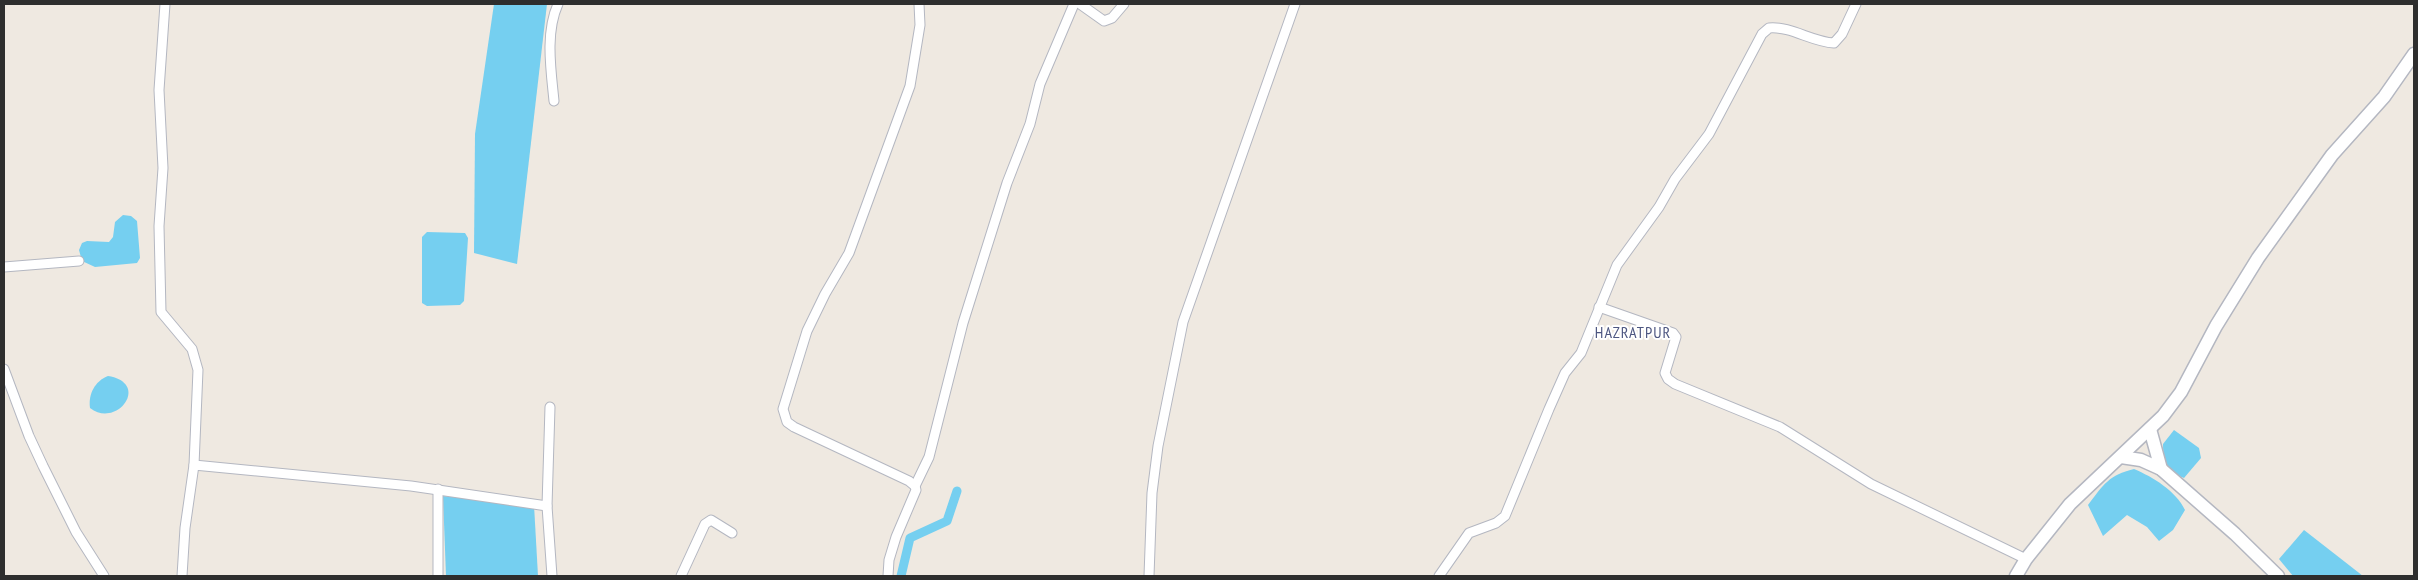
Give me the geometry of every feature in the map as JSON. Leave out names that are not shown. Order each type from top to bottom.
[{"type":"main road","points":[[2016,576],[2026,559],[2070,504],[2163,416],[2181,392],[2216,326],[2258,258],[2332,155],[2384,97],[2414,54]]},
{"type":"main road","points":[[2150,429],[2161,470]]},
{"type":"main road","points":[[2122,456],[2141,460],[2161,470],[2235,534],[2278,576]]},
{"type":"street","points":[[165,4],[159,90],[163,168],[159,226],[161,312],[188,342],[196,358],[198,370],[194,465],[185,528],[182,576]]},
{"type":"street","points":[[554,101],[550,62],[553,15],[558,4]]},
{"type":"street","points":[[915,486],[909,481],[794,427],[787,422],[783,409],[808,331],[824,294],[849,254],[906,101],[917,50],[920,24],[919,4]]},
{"type":"street","points":[[888,576],[889,560],[916,490],[915,486],[929,457],[963,323],[1001,201],[1030,124],[1040,84],[1074,4]]},
{"type":"street","points":[[1080,4],[1104,21],[1112,18],[1124,4]]},
{"type":"street","points":[[1149,576],[1151,509],[1158,446],[1183,322],[1295,4]]},
{"type":"street","points":[[1439,576],[1469,533],[1496,523],[1505,516],[1565,373],[1581,353],[1617,265],[1659,207],[1675,179],[1709,134],[1762,34],[1769,28],[1778,27],[1823,42],[1834,43],[1842,34],[1856,4]]},
{"type":"street","points":[[4,267],[79,261]]},
{"type":"street","points":[[1599,307],[1673,333],[1676,337],[1665,373],[1668,380],[1780,427],[1871,484],[2026,559]]},
{"type":"street","points":[[4,369],[28,436],[42,466],[76,532],[104,576]]},
{"type":"street","points":[[550,407],[547,506],[552,576]]},
{"type":"street","points":[[194,465],[438,489],[547,506]]},
{"type":"street","points":[[438,489],[438,576]]},
{"type":"street","points":[[681,576],[705,524],[711,520],[732,533]]},
{"type":"water","points":[[494,4],[547,4],[517,264],[474,253],[475,134]]},
{"type":"water","points":[[123,215],[131,216],[137,221],[140,258],[137,263],[95,267],[82,261],[79,250],[82,243],[87,241],[109,242],[113,237],[115,222]]},
{"type":"water","points":[[427,232],[465,233],[468,238],[464,301],[460,305],[427,306],[422,303],[422,237]]},
{"type":"water","points":[[108,376],[121,380],[127,387],[128,395],[119,409],[110,413],[100,413],[90,408],[91,393],[99,381]]},
{"type":"water","points":[[2174,430],[2199,448],[2201,458],[2184,478],[2170,469],[2165,461],[2163,444]]},
{"type":"water","points":[[2134,469],[2163,485],[2176,497],[2185,510],[2173,530],[2159,541],[2147,527],[2127,515],[2103,536],[2088,505],[2098,491],[2113,477]]},
{"type":"water","points":[[443,496],[534,505],[538,576],[446,576]]},
{"type":"water","points":[[2304,530],[2363,576],[2293,576],[2279,559]]},
{"type":"waterway","points":[[901,576],[910,538],[947,521],[957,491]]},
{"type":"district","name":"HAZRATPUR","points":[[1633,332]]}]
